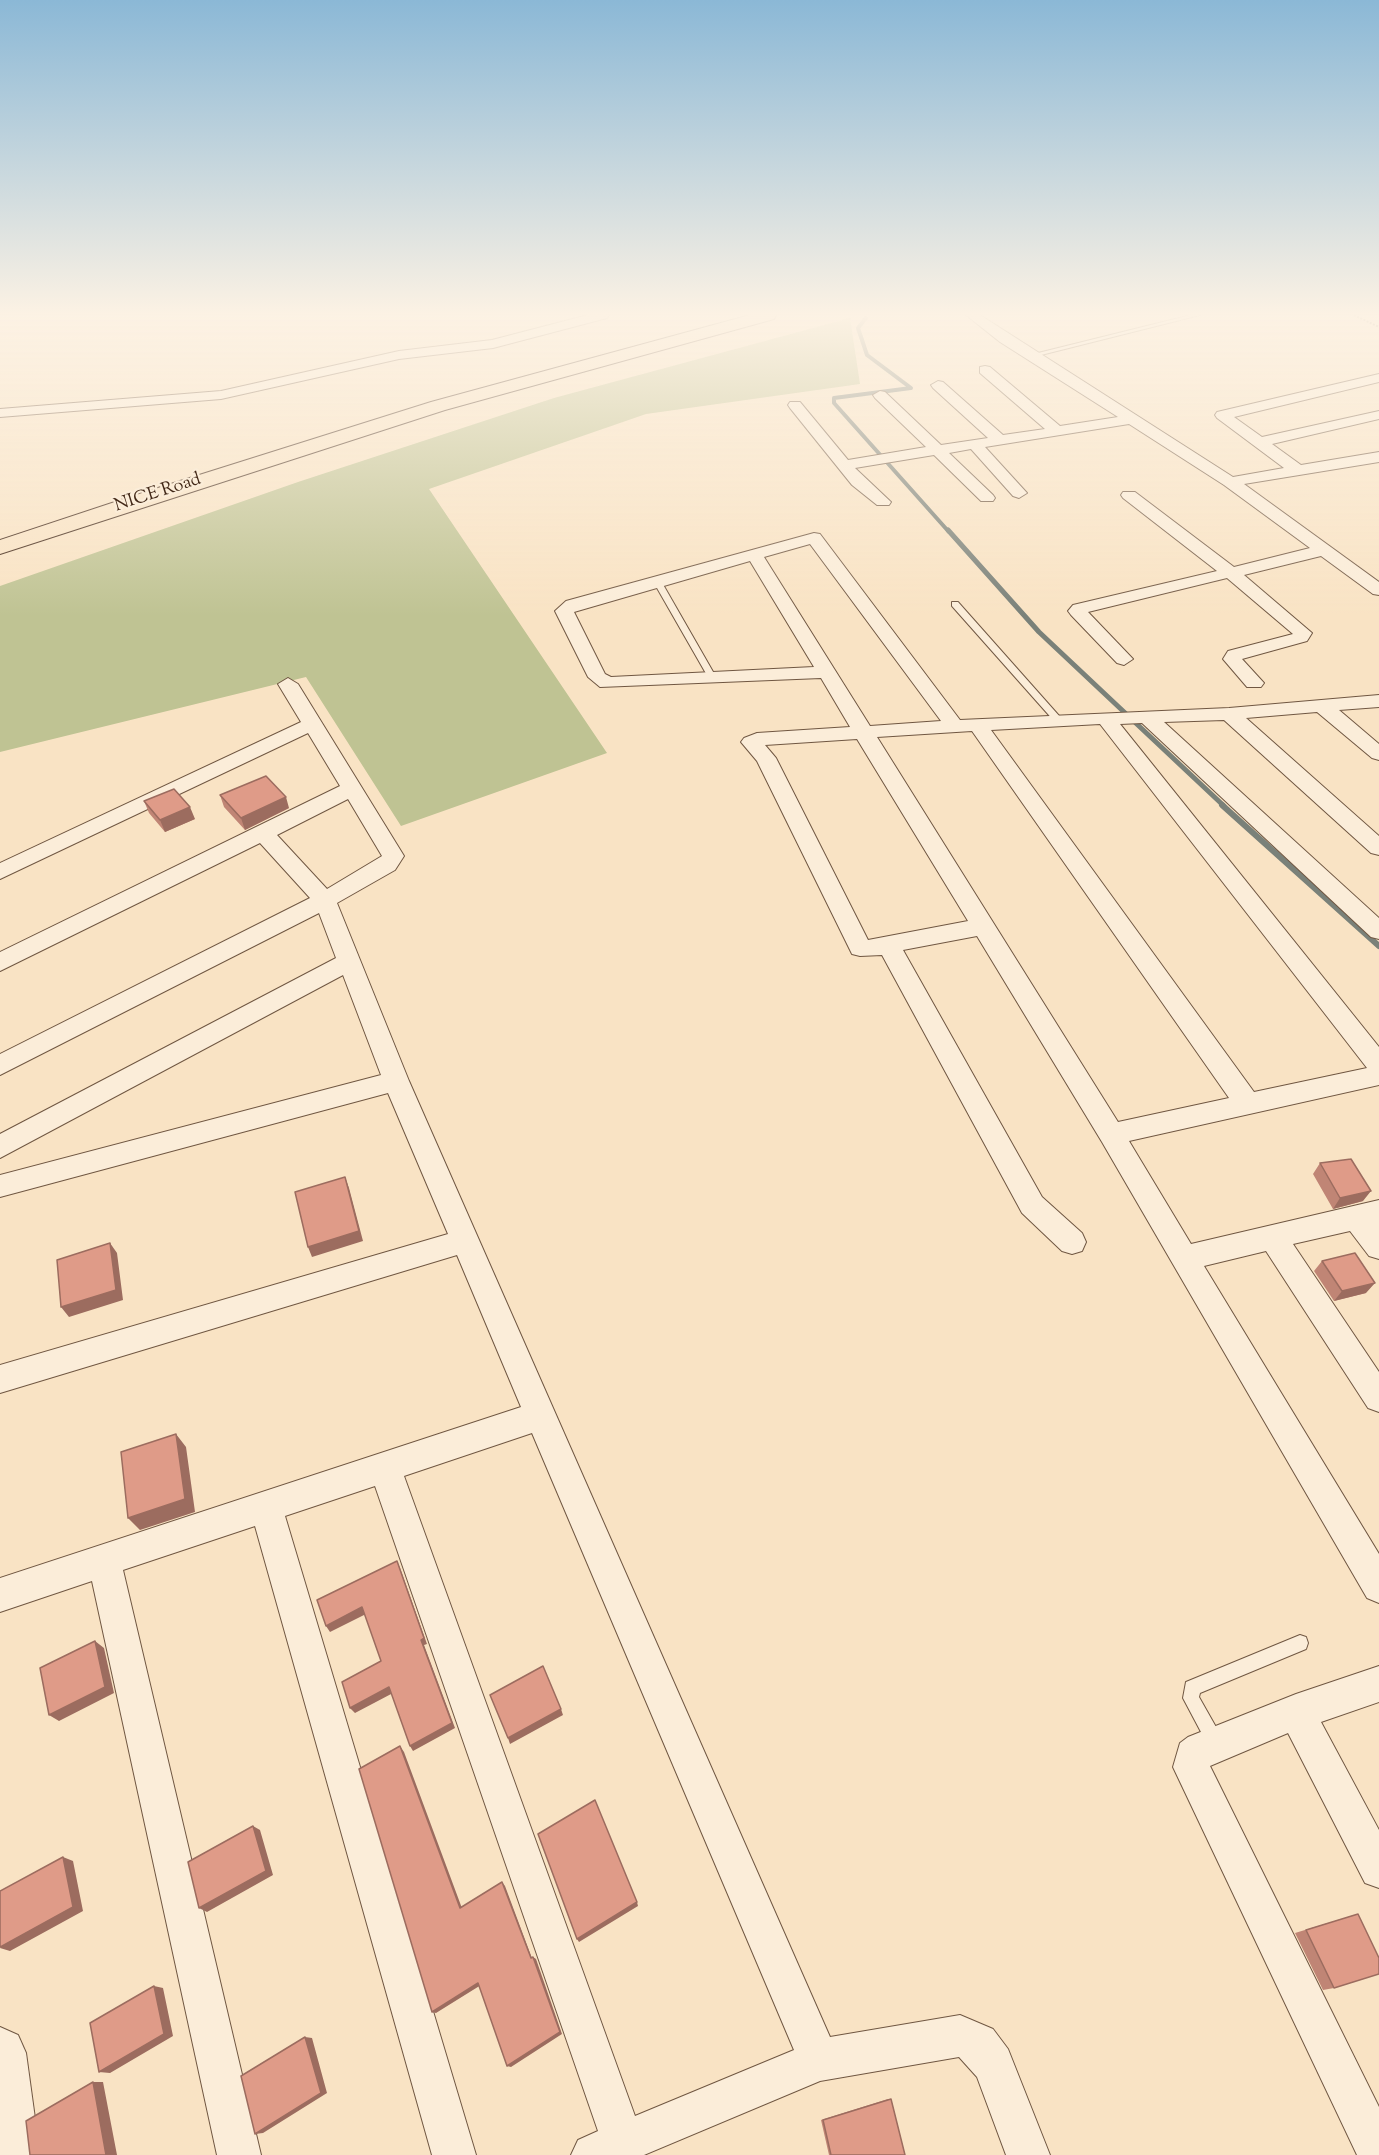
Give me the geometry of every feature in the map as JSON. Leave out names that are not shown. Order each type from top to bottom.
[{"type":"highway","name":"NICE Road","points":[[0,547],[160,493],[407,416]]},
{"type":"street","points":[[804,416],[858,482],[883,502]]},
{"type":"street","points":[[902,416],[987,498]]},
{"type":"street","points":[[972,416],[999,440]]},
{"type":"street","points":[[1039,416],[1057,431]]},
{"type":"street","points":[[1129,416],[1230,482],[1379,590]]},
{"type":"street","points":[[1222,416],[1298,471]]},
{"type":"street","points":[[1258,443],[1379,416]]},
{"type":"street","points":[[844,465],[1134,419]]},
{"type":"street","points":[[974,444],[1019,493]]},
{"type":"street","points":[[1230,482],[1379,456]]},
{"type":"street","points":[[1129,495],[1230,572],[1303,633],[1301,637],[1235,655],[1232,659],[1254,683]]},
{"type":"street","points":[[829,672],[607,682],[597,677],[564,611],[572,606],[810,538],[817,540],[956,728]]},
{"type":"street","points":[[1124,659],[1077,611],[1079,609],[1324,549]]},
{"type":"street","points":[[754,554],[829,672],[864,733],[1111,1134],[1379,1586]]},
{"type":"street","points":[[0,1065],[325,900],[392,861],[393,856],[288,684]]},
{"type":"street","points":[[984,926],[888,945],[860,948],[766,758],[751,741],[1058,720],[1324,708],[1379,701]]},
{"type":"street","points":[[1324,708],[1379,754]]},
{"type":"street","points":[[1229,714],[1379,848]]},
{"type":"street","points":[[1147,717],[1379,931]]},
{"type":"street","points":[[1105,718],[1379,1065]]},
{"type":"street","points":[[0,872],[312,724]]},
{"type":"street","points":[[979,727],[1248,1104]]},
{"type":"street","points":[[0,962],[352,789]]},
{"type":"street","points":[[263,833],[325,900],[396,1081],[467,1240],[540,1415],[819,2060]]},
{"type":"street","points":[[888,945],[1032,1205],[1071,1242]]},
{"type":"street","points":[[0,1147],[349,961]]},
{"type":"street","points":[[1111,1134],[1379,1075]]},
{"type":"street","points":[[0,1186],[396,1081]]},
{"type":"street","points":[[1185,1258],[1368,1215],[1379,1247]]},
{"type":"street","points":[[1273,1237],[1379,1398]]},
{"type":"street","points":[[0,1378],[467,1240]]},
{"type":"street","points":[[0,1595],[540,1415]]},
{"type":"street","points":[[384,1466],[608,2148],[819,2060],[960,2036],[978,2044],[993,2064],[1028,2155]]},
{"type":"street","points":[[266,1506],[454,2155]]},
{"type":"street","points":[[104,1560],[239,2155]]},
{"type":"street","points":[[1379,1684],[1296,1712],[1216,1744],[1193,1756],[1191,1767],[1379,2153]]},
{"type":"street","points":[[1296,1712],[1379,1869]]},
{"type":"street","points":[[0,2053],[13,2155]]},
{"type":"lane","points":[[657,581],[712,678]]},
{"type":"lane","points":[[955,604],[1058,720]]},
{"type":"lane","points":[[1216,1744],[1191,1698],[1191,1688],[1300,1643]]},
{"type":"green space","points":[[500,416],[641,416],[429,489],[607,753],[401,826],[306,677],[0,752],[0,586],[298,482]]},
{"type":"building","points":[[266,776],[286,797],[241,818],[220,795]]},
{"type":"building","points":[[174,789],[190,807],[160,820],[144,801]]},
{"type":"building","points":[[1351,1159],[1371,1191],[1340,1198],[1320,1163]]},
{"type":"building","points":[[345,1177],[359,1231],[308,1247],[295,1192]]},
{"type":"building","points":[[110,1243],[116,1290],[61,1307],[57,1260]]},
{"type":"building","points":[[1355,1253],[1375,1283],[1342,1291],[1322,1261]]},
{"type":"building","points":[[176,1434],[185,1499],[128,1518],[121,1452]]},
{"type":"building","points":[[397,1561],[424,1638],[421,1640],[452,1723],[410,1746],[389,1687],[350,1708],[342,1682],[381,1661],[362,1607],[326,1626],[317,1600]]},
{"type":"building","points":[[95,1641],[105,1687],[49,1715],[40,1668]]},
{"type":"building","points":[[543,1666],[561,1709],[508,1738],[490,1695]]},
{"type":"building","points":[[400,1746],[460,1908],[502,1882],[531,1958],[533,1957],[560,2032],[507,2066],[478,1983],[432,2012],[359,1769]]},
{"type":"building","points":[[595,1800],[637,1902],[577,1939],[538,1834]]},
{"type":"building","points":[[253,1826],[266,1871],[199,1908],[188,1862]]},
{"type":"building","points":[[63,1857],[73,1907],[0,1947],[0,1891]]},
{"type":"building","points":[[1358,1914],[1379,1958],[1379,1974],[1334,1988],[1306,1930]]},
{"type":"building","points":[[154,1986],[164,2034],[99,2072],[90,2023]]},
{"type":"building","points":[[305,2037],[321,2093],[255,2134],[241,2076]]},
{"type":"building","points":[[93,2082],[106,2155],[30,2155],[26,2121]]},
{"type":"building","points":[[891,2099],[905,2155],[831,2155],[823,2120]]},
{"type":"waterway","points":[[845,416],[949,532]]},
{"type":"waterway","points":[[948,530],[1039,632],[1224,806]]},
{"type":"waterway","points":[[1222,805],[1379,946]]}]
